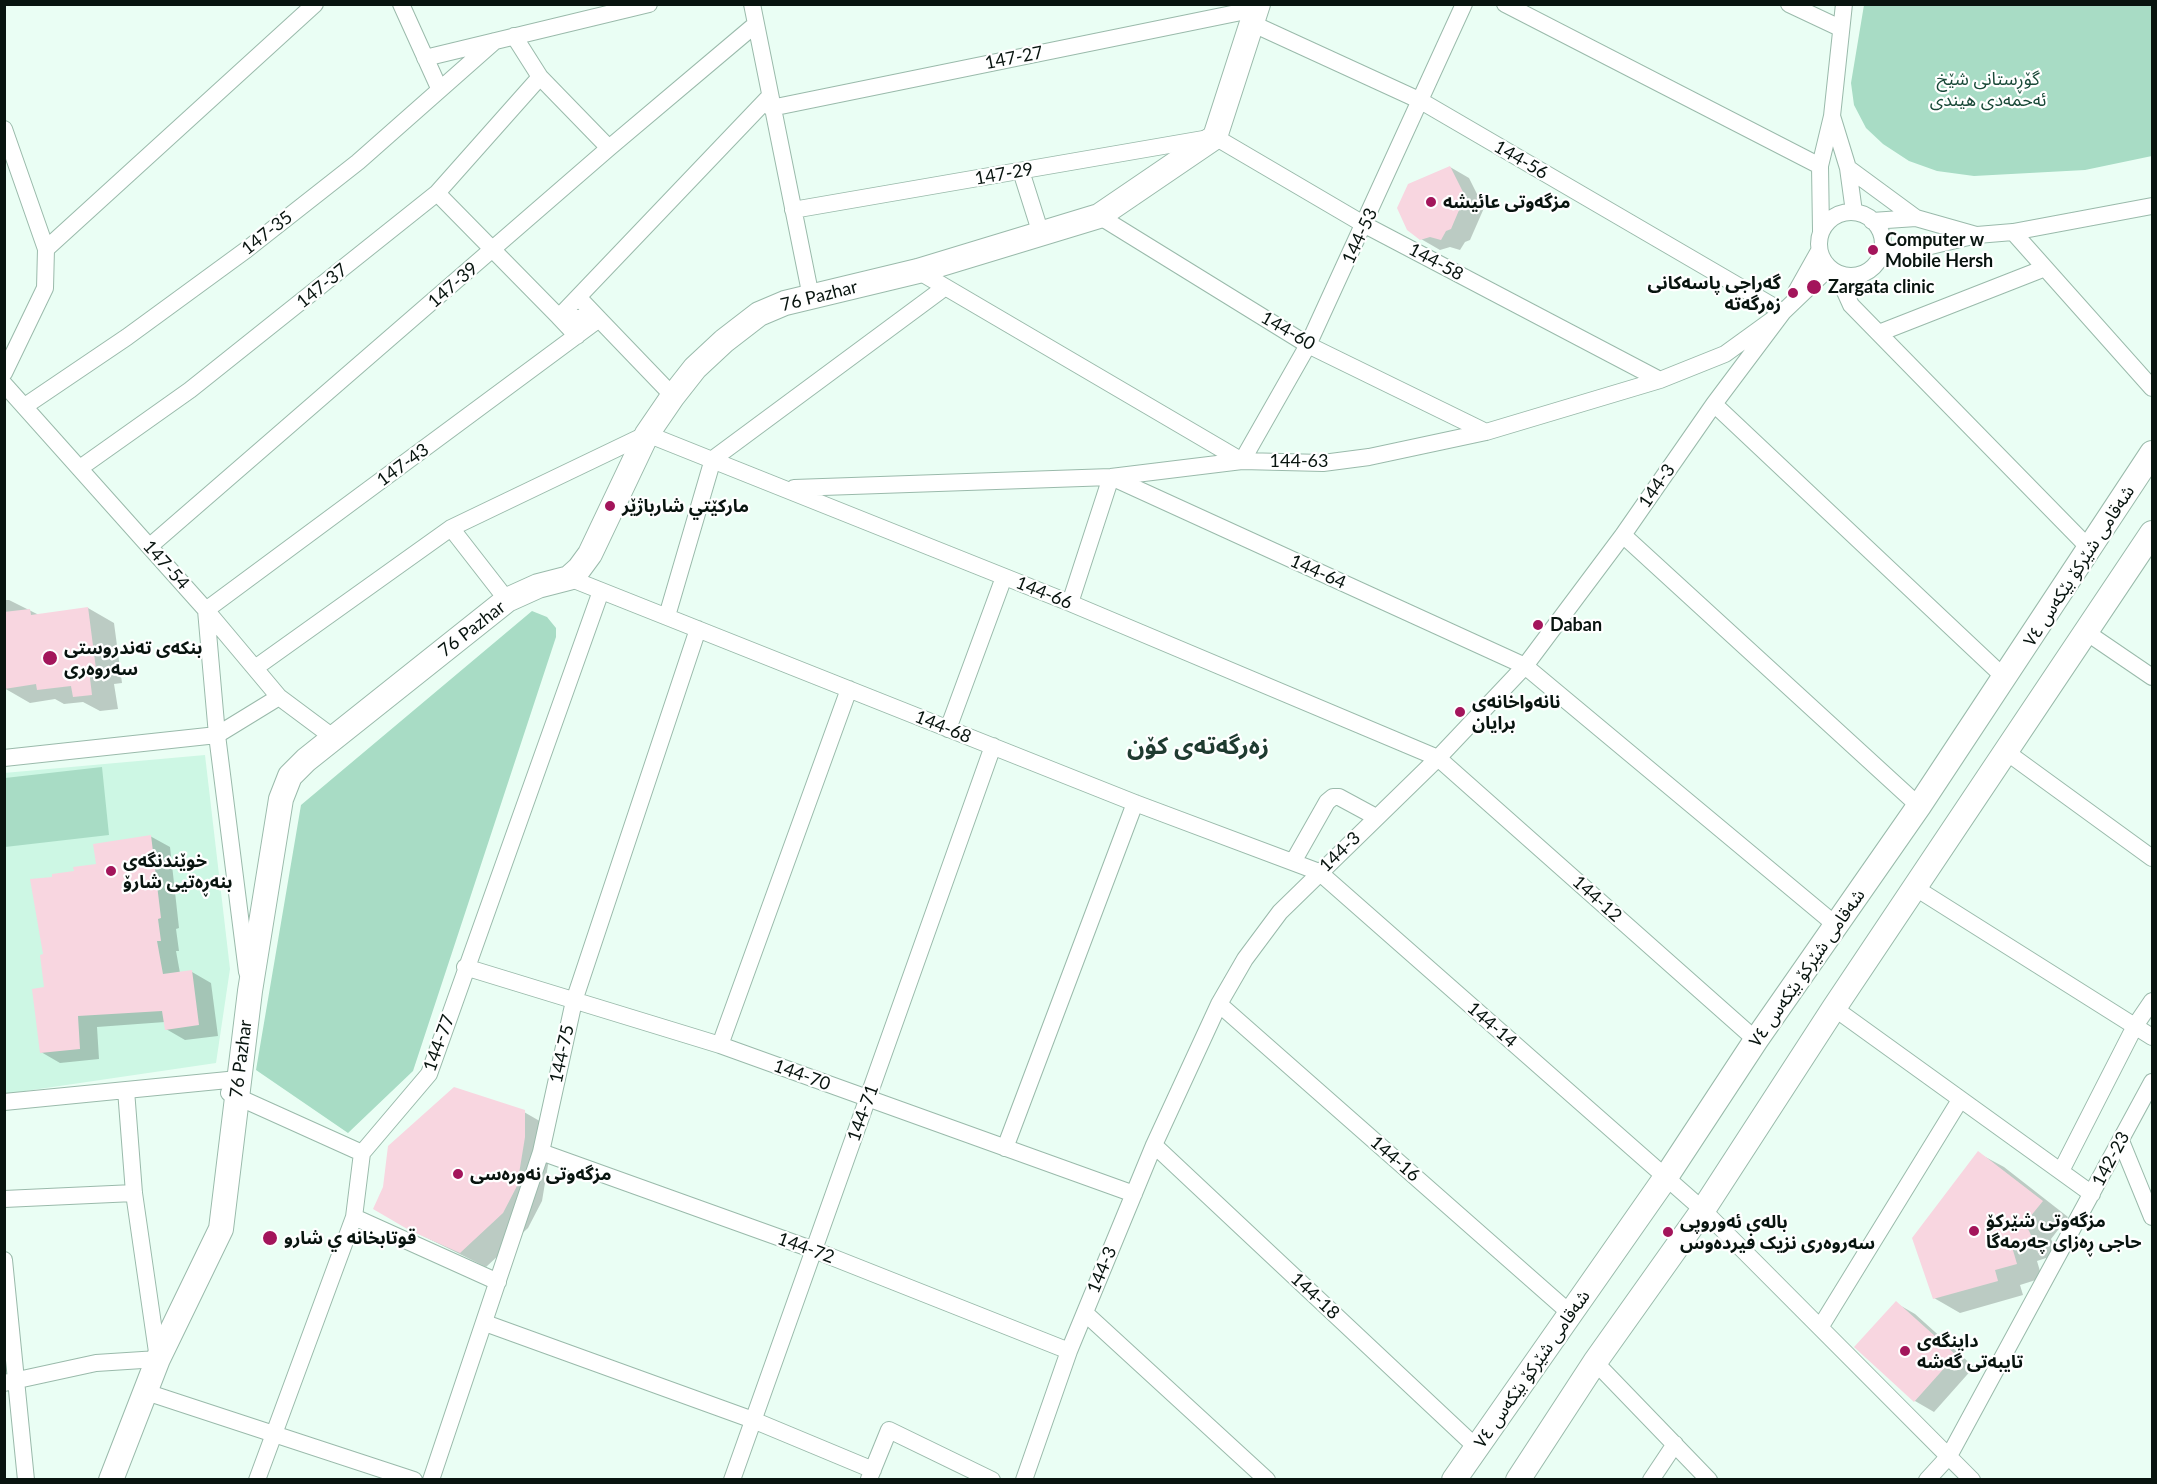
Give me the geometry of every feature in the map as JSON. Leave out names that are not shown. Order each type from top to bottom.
[{"type":"street","points":[[46,249],[315,4]]},
{"type":"street","points":[[401,4],[439,88]]},
{"type":"street","points":[[425,58],[649,4]]},
{"type":"street","points":[[752,4],[811,297]]},
{"type":"street","name":"144-53","points":[[1242,461],[1308,345],[1365,225],[1464,4]]},
{"type":"street","points":[[1505,4],[1820,166]]},
{"type":"street","points":[[1789,4],[1840,28]]},
{"type":"street","points":[[1844,4],[1832,116],[1820,166],[1819,251],[1833,271],[1851,305],[2090,549]]},
{"type":"street","points":[[1215,137],[1255,12]]},
{"type":"street","name":"144-56","points":[[1255,12],[1421,101],[1786,309]]},
{"type":"street","name":"147-27","points":[[770,102],[1255,12]]},
{"type":"street","name":"147-39","points":[[150,546],[609,148],[756,24]]},
{"type":"street","points":[[514,36],[540,77],[609,148]]},
{"type":"street","name":"147-35","points":[[25,406],[127,337],[246,250],[358,162],[439,88],[495,41]]},
{"type":"street","name":"147-37","points":[[80,468],[190,390],[438,193],[540,77]]},
{"type":"street","points":[[560,316],[770,102]]},
{"type":"street","points":[[1832,116],[1841,137],[1854,212]]},
{"type":"street","points":[[4,129],[46,249],[45,288],[4,373]]},
{"type":"street","name":"147-29","points":[[793,210],[1215,137]]},
{"type":"street","name":"76 Pazhar","points":[[111,1479],[158,1359],[221,1229],[250,991],[281,799],[290,776],[507,600],[538,586],[569,578],[579,569],[590,554],[647,434],[673,396],[695,368],[724,341],[759,314],[785,303],[918,271],[1098,216],[1215,137]]},
{"type":"street","name":"144-58","points":[[1215,137],[1365,225],[1660,380]]},
{"type":"street","points":[[1848,168],[1916,218],[1977,236]]},
{"type":"street","points":[[1021,171],[1041,234]]},
{"type":"street","points":[[438,193],[577,336]]},
{"type":"street","points":[[1833,271],[1857,276],[1866,272],[1880,258],[1977,236],[2013,232],[2152,206]]},
{"type":"street","points":[[1821,231],[1835,216],[1854,212],[1872,221],[1916,218]]},
{"type":"street","name":"144-60","points":[[1098,216],[1308,345],[1486,432]]},
{"type":"street","points":[[1872,221],[1882,238],[1880,258]]},
{"type":"street","points":[[2013,232],[2152,388]]},
{"type":"street","name":"144-3","points":[[1029,1476],[1069,1351],[1154,1145],[1219,1004],[1245,959],[1280,912],[1438,758],[1525,666],[1623,535],[1714,404],[1786,309],[1819,251]]},
{"type":"street","points":[[1879,333],[2045,268]]},
{"type":"street","points":[[918,271],[1242,461]]},
{"type":"street","name":"144-3","points":[[1786,309],[1833,271]]},
{"type":"street","points":[[667,616],[713,459],[944,288]]},
{"type":"street","points":[[577,336],[578,297]]},
{"type":"street","points":[[578,297],[673,396]]},
{"type":"street","name":"144-63","points":[[786,489],[1111,477],[1242,461],[1323,463],[1380,454],[1486,432],[1660,380],[1725,354],[1786,309]]},
{"type":"street","points":[[560,316],[599,319]]},
{"type":"street","name":"147-43","points":[[206,610],[599,319]]},
{"type":"street","name":"147-54","points":[[4,384],[150,546],[279,697],[334,738]]},
{"type":"street","points":[[1714,404],[2005,678]]},
{"type":"street","points":[[255,668],[451,528],[647,434]]},
{"type":"street","name":"144-66","points":[[647,434],[1070,603],[1438,758]]},
{"type":"street","name":"شەقامی شێرکۆ بێکەس ٧٤","points":[[1454,1479],[1666,1177],[1756,1040],[1918,807],[2152,453]]},
{"type":"street","points":[[1070,603],[1111,477]]},
{"type":"street","name":"144-64","points":[[1111,477],[1525,666],[1837,926]]},
{"type":"street","points":[[451,528],[507,600]]},
{"type":"street","points":[[1518,1479],[1595,1362],[1703,1210],[1914,887],[2152,533]]},
{"type":"street","points":[[1623,535],[1918,807]]},
{"type":"street","points":[[948,729],[1004,577]]},
{"type":"street","name":"144-68","points":[[569,578],[1135,803],[1319,872]]},
{"type":"street","name":"144-77","points":[[362,1153],[429,1074],[465,967],[601,591]]},
{"type":"street","points":[[206,610],[217,735],[250,991]]},
{"type":"street","name":"144-75","points":[[431,1479],[541,1152],[574,1001],[698,629]]},
{"type":"street","points":[[2086,632],[2152,677]]},
{"type":"street","points":[[720,1045],[849,689]]},
{"type":"street","points":[[4,758],[217,735],[279,697]]},
{"type":"street","name":"144-71","points":[[732,1479],[993,746]]},
{"type":"street","points":[[2005,751],[2152,858]]},
{"type":"street","name":"144-12","points":[[1438,758],[1756,1040]]},
{"type":"street","points":[[1293,862],[1327,801],[1333,797],[1339,796],[1376,817]]},
{"type":"street","points":[[1005,1148],[1135,803]]},
{"type":"street","name":"144-14","points":[[1319,872],[1703,1210],[1972,1479]]},
{"type":"street","points":[[1914,887],[2152,1037]]},
{"type":"street","name":"144-70","points":[[465,967],[720,1045],[1134,1194]]},
{"type":"street","points":[[2061,1171],[2135,1026],[2152,1001]]},
{"type":"street","name":"144-16","points":[[1219,1004],[1571,1314]]},
{"type":"street","points":[[1834,1008],[2092,1194]]},
{"type":"street","name":"142-23","points":[[1927,1479],[1949,1456],[2152,1082]]},
{"type":"street","points":[[4,1102],[204,1083],[237,1088],[362,1153],[354,1217],[257,1479]]},
{"type":"street","points":[[10,1381],[96,1363],[158,1359],[134,1193],[126,1090]]},
{"type":"street","points":[[1821,1326],[1960,1100]]},
{"type":"street","points":[[2121,1141],[2149,1195],[2152,1217]]},
{"type":"street","name":"144-18","points":[[1154,1145],[1476,1447]]},
{"type":"street","name":"144-72","points":[[541,1152],[814,1250],[1069,1351]]},
{"type":"street","points":[[4,1199],[134,1193]]},
{"type":"street","points":[[354,1217],[498,1282]]},
{"type":"street","points":[[4,1260],[10,1381],[26,1479]]},
{"type":"street","points":[[1085,1312],[1267,1479]]},
{"type":"street","points":[[485,1323],[753,1420],[871,1474],[889,1430],[992,1479]]},
{"type":"street","points":[[1595,1362],[1709,1479]]},
{"type":"street","points":[[146,1392],[414,1479]]},
{"type":"street","points":[[1651,1479],[1675,1444]]},
{"type":"shaded area","name":"خوێندنگەی بنەڕەتیی شارۆ","points":[[205,755],[230,969],[216,1063],[5,1094],[4,773]]},
{"type":"green space","name":"گۆڕستانی شێخ ئەحمەدی هیندی","points":[[1864,5],[2152,5],[2152,156],[2085,170],[1974,176],[1937,171],[1909,161],[1883,144],[1866,128],[1854,105],[1851,83]]},
{"type":"green space","points":[[532,611],[547,617],[556,628],[556,637],[413,1071],[348,1133],[256,1070],[301,805]]},
{"type":"green space","points":[[102,767],[109,835],[5,847],[5,778]]},
{"type":"building","name":"مزگەوتی عائیشە","points":[[1450,166],[1465,196],[1451,229],[1446,231],[1441,240],[1430,237],[1420,240],[1407,230],[1397,208],[1408,184]]},
{"type":"building","name":"بنکەی تەندروستی سەروەری","points":[[88,607],[96,669],[89,670],[92,695],[73,697],[71,686],[37,690],[36,684],[4,689],[4,612],[30,609],[31,615]]},
{"type":"building","points":[[151,835],[161,918],[158,919],[161,941],[157,941],[163,974],[192,970],[199,1025],[165,1030],[162,1011],[78,1016],[80,1049],[40,1053],[32,989],[44,987],[40,955],[43,954],[30,879],[52,877],[52,874],[74,871],[73,867],[96,864],[93,844]]},
{"type":"building","points":[[454,1087],[525,1110],[525,1137],[517,1186],[503,1213],[460,1253],[409,1230],[373,1209],[383,1187],[388,1146]]},
{"type":"building","name":"مزگەوتی شێرکۆ حاجی ڕەزای چەرمەگا","points":[[1978,1151],[2043,1201],[2025,1223],[2033,1239],[2012,1247],[2017,1264],[1995,1270],[1998,1281],[1933,1299],[1912,1238]]},
{"type":"building","name":"داینگەی تایبەتی گەشە","points":[[1896,1301],[1956,1355],[1914,1402],[1854,1347]]},
{"type":"place","name":"مزگەوتی عائیشە","points":[[1431,202]]},
{"type":"place","name":"Computer w Mobile Hersh","points":[[1873,250]]},
{"type":"place","name":"Zargata clinic","points":[[1814,287]]},
{"type":"place","name":"گەراجی پاسەکانی زەرگەتە","points":[[1793,293]]},
{"type":"place","name":"مارکێتي شارباژێر","points":[[610,506]]},
{"type":"place","name":"Daban","points":[[1538,625]]},
{"type":"place","name":"بنکەی تەندروستی سەروەری","points":[[50,658]]},
{"type":"place","name":"نانەواخانەی برایان","points":[[1460,712]]},
{"type":"place","name":"خوێندنگەی بنەڕەتیی شارۆ","points":[[111,871]]},
{"type":"place","name":"مزگەوتی نەورەسی","points":[[458,1174]]},
{"type":"place","name":"مزگەوتی شێرکۆ حاجی ڕەزای چەرمەگا","points":[[1974,1231]]},
{"type":"place","name":"بالەی ئەوروپی سەروەری نزیک فیردەوس","points":[[1668,1232]]},
{"type":"place","name":"قوتابخانه ي شارو","points":[[270,1238]]},
{"type":"place","name":"داینگەی تایبەتی گەشە","points":[[1905,1351]]},
{"type":"district","name":"زەرگەتەی کۆن","points":[[1198,746]]}]
